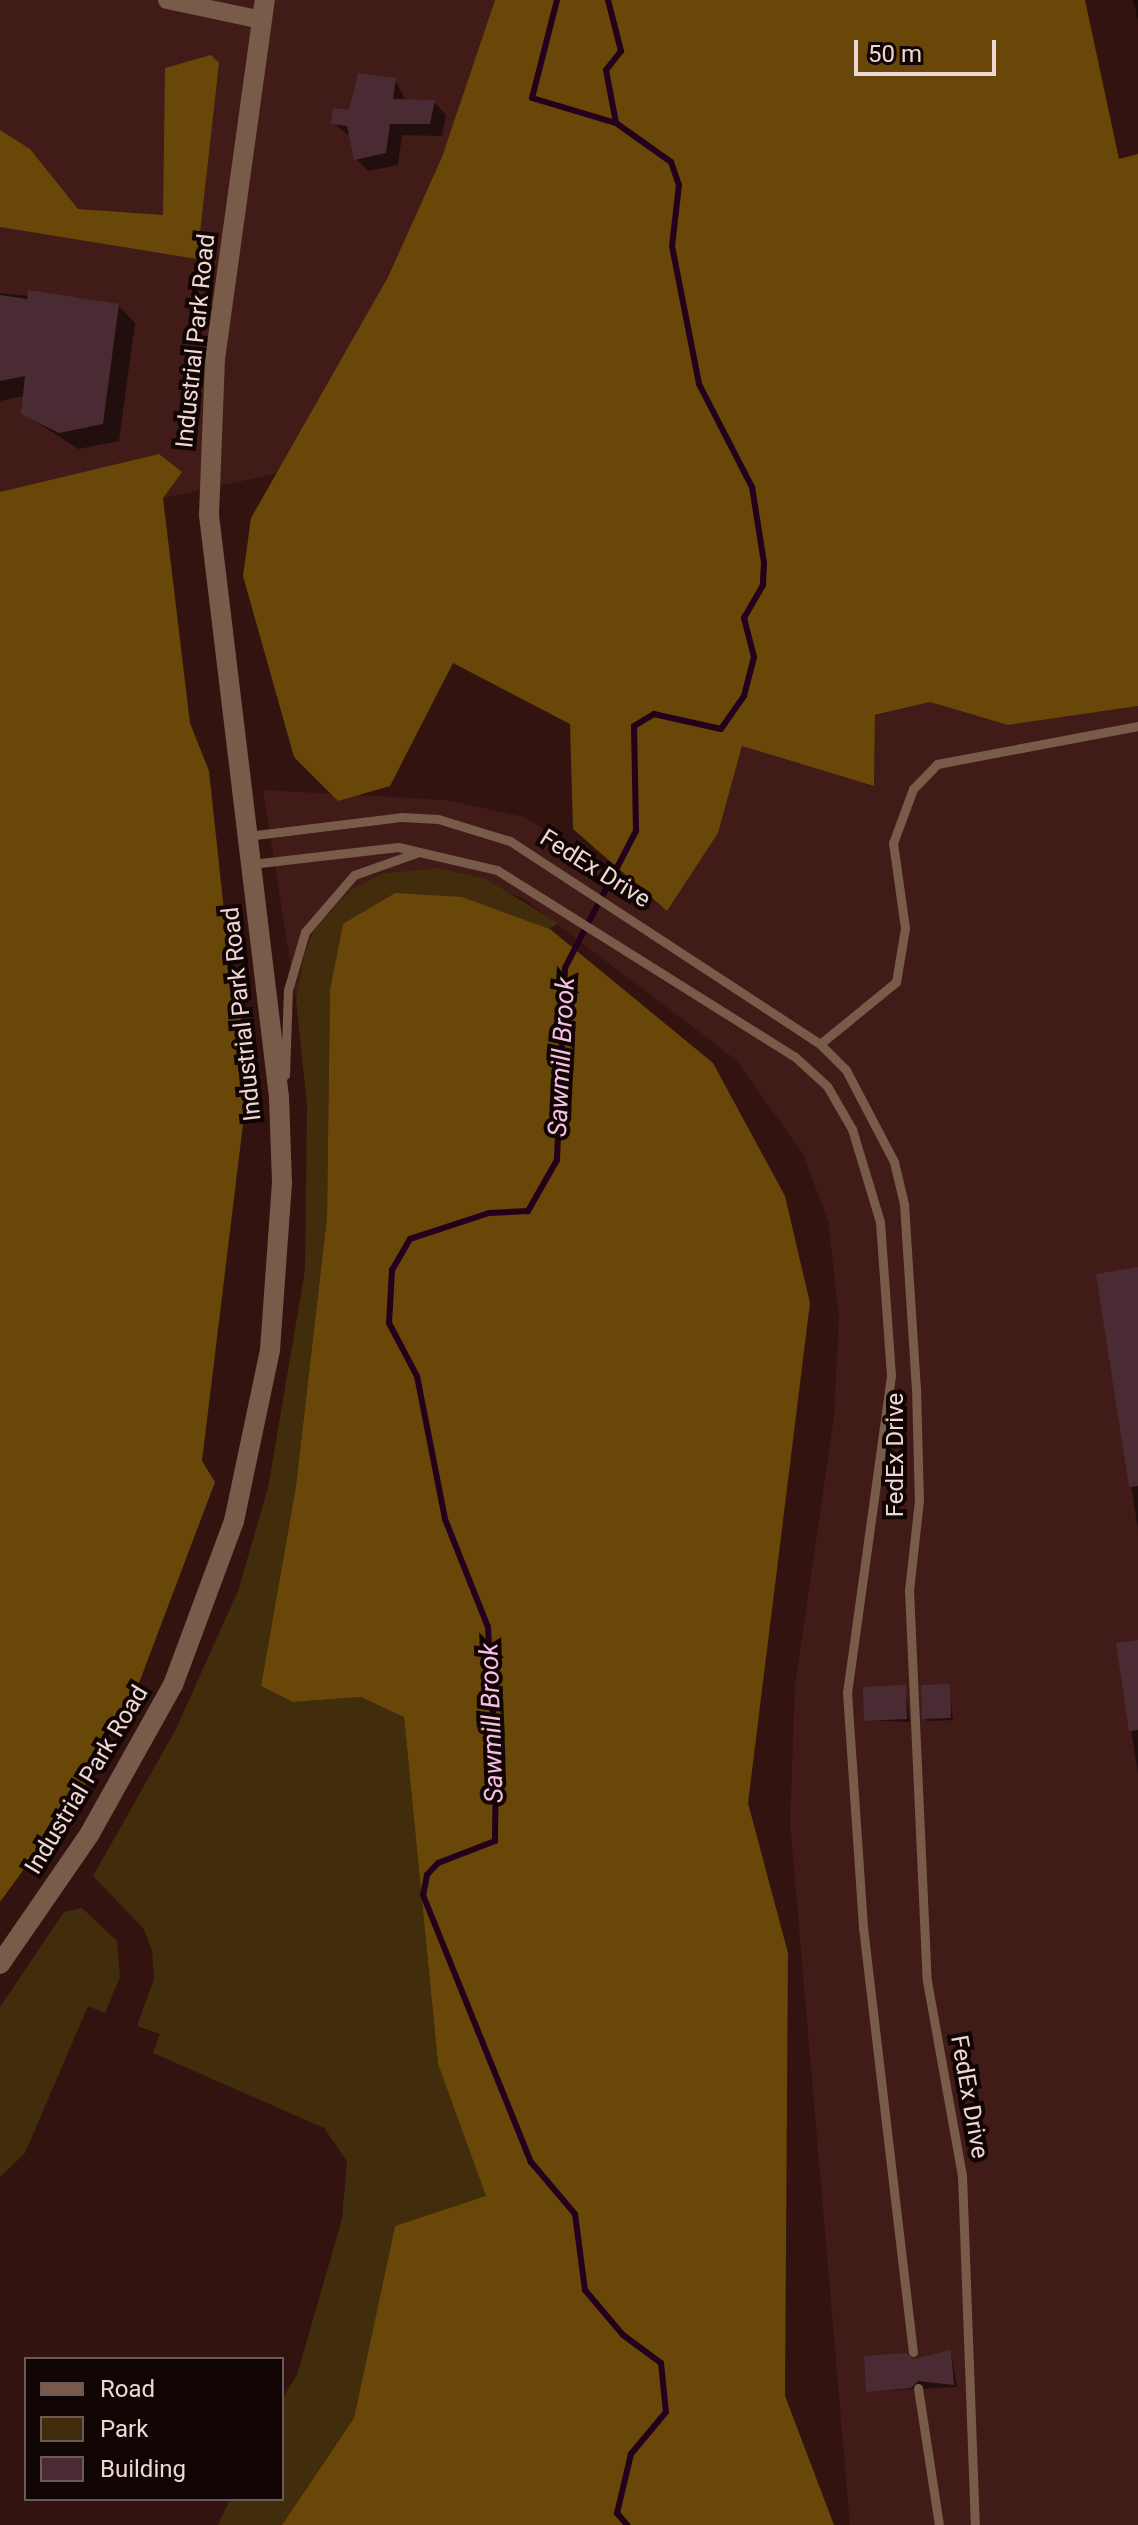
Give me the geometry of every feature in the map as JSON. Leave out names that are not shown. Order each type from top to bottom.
[{"type":"street","points":[[167,0],[261,6]]},
{"type":"street","name":"Industrial Park Road","points":[[0,1964],[132,1764],[208,1604],[234,1521],[270,1350],[282,1183],[271,1013],[214,594],[209,439],[261,6]]},
{"type":"lane","points":[[820,1044],[896,982],[905,928],[893,843],[913,789],[937,764],[1138,726]]},
{"type":"lane","name":"FedEx Drive","points":[[247,836],[356,820],[438,819],[510,841],[624,910],[820,1044],[874,1115],[904,1204],[916,1388],[919,1500],[909,1590],[927,1981],[962,2175],[975,2525]]},
{"type":"lane","name":"FedEx Drive","points":[[251,864],[359,848],[433,851],[497,870],[569,911],[811,1068],[852,1129],[874,1188],[891,1376],[847,1692],[863,1927],[913,2352]]},
{"type":"lane","points":[[282,1183],[288,990],[305,932],[354,875],[433,851]]},
{"type":"lane","points":[[918,2388],[939,2525]]},
{"type":"shaded area","points":[[0,0],[495,0],[442,157],[388,277],[279,473],[0,534]]},
{"type":"shaded area","points":[[495,0],[1085,0],[1119,159],[1138,154],[1138,706],[1008,725],[930,702],[875,715],[874,786],[742,746],[718,833],[667,911],[573,829],[570,724],[453,663],[390,786],[338,801],[294,757],[243,576],[251,518],[388,277],[442,157]]},
{"type":"shaded area","points":[[211,55],[219,63],[200,233],[206,253],[197,259],[0,227],[0,130],[30,149],[78,209],[163,215],[165,68]]},
{"type":"shaded area","points":[[159,454],[182,472],[163,498],[190,723],[209,771],[229,957],[250,1067],[202,1461],[215,1482],[139,1683],[85,1785],[0,1902],[0,492]]},
{"type":"shaded area","points":[[930,702],[1008,725],[1138,706],[1138,2525],[850,2525],[790,1822],[795,1686],[834,1416],[839,1317],[828,1221],[803,1154],[736,1060],[523,898],[438,868],[384,873],[304,956],[296,1000],[263,790],[445,800],[525,817],[667,910],[718,833],[742,746],[874,786],[875,716]]},
{"type":"shaded area","points":[[395,893],[462,897],[550,929],[713,1063],[785,1196],[810,1303],[748,1803],[788,1953],[785,2396],[834,2525],[282,2525],[354,2418],[395,2226],[486,2196],[438,2064],[404,1717],[361,1697],[293,1702],[261,1686],[296,1486],[327,1217],[330,989],[343,924]]},
{"type":"green space","points":[[438,868],[486,879],[558,923],[550,929],[462,897],[343,924],[330,989],[327,1217],[296,1486],[261,1686],[293,1702],[361,1697],[404,1716],[438,2064],[487,2197],[395,2226],[354,2418],[282,2525],[218,2525],[229,2501],[284,2501],[284,2396],[297,2375],[342,2219],[347,2161],[324,2128],[153,2053],[160,2034],[137,2026],[154,1979],[152,1950],[143,1928],[93,1876],[175,1731],[238,1591],[268,1488],[305,1270],[307,1105],[296,1000],[304,956],[314,930],[352,889],[384,873]]},
{"type":"green space","points":[[82,1908],[117,1941],[120,1977],[105,2013],[88,2006],[25,2153],[0,2177],[0,2007],[64,1912]]},
{"type":"building","points":[[358,73],[396,78],[393,99],[435,100],[430,124],[390,124],[386,153],[354,160],[347,126],[331,124],[333,108],[349,110]]},
{"type":"building","points":[[28,290],[119,304],[103,424],[59,433],[21,414],[25,376],[0,381],[0,295],[27,299]]},
{"type":"building","points":[[1138,1267],[1138,1486],[1129,1487],[1096,1274]]},
{"type":"building","points":[[1138,1640],[1138,1730],[1129,1731],[1116,1643]]},
{"type":"building","points":[[950,1684],[951,1718],[922,1719],[921,1685]]},
{"type":"building","points":[[906,1685],[907,1719],[864,1721],[863,1687]]},
{"type":"building","points":[[951,2350],[954,2385],[918,2381],[911,2388],[866,2392],[864,2356],[906,2353],[913,2359]]},
{"type":"waterway","name":"Sawmill Brook","points":[[557,0],[532,98],[616,123],[671,162],[679,185],[672,246],[699,384],[752,487],[764,563],[763,585],[744,618],[754,657],[744,696],[721,729],[654,714],[634,726],[636,831],[565,968],[557,1160],[528,1211],[489,1213],[410,1239],[392,1270],[389,1323],[417,1376],[445,1519],[488,1627],[496,1765],[495,1841],[438,1863],[427,1875],[423,1895],[531,2162],[575,2214],[585,2290],[623,2335],[661,2363],[666,2412],[631,2454],[617,2513],[627,2525]]},
{"type":"waterway","points":[[608,0],[621,51],[606,70],[616,123]]}]
